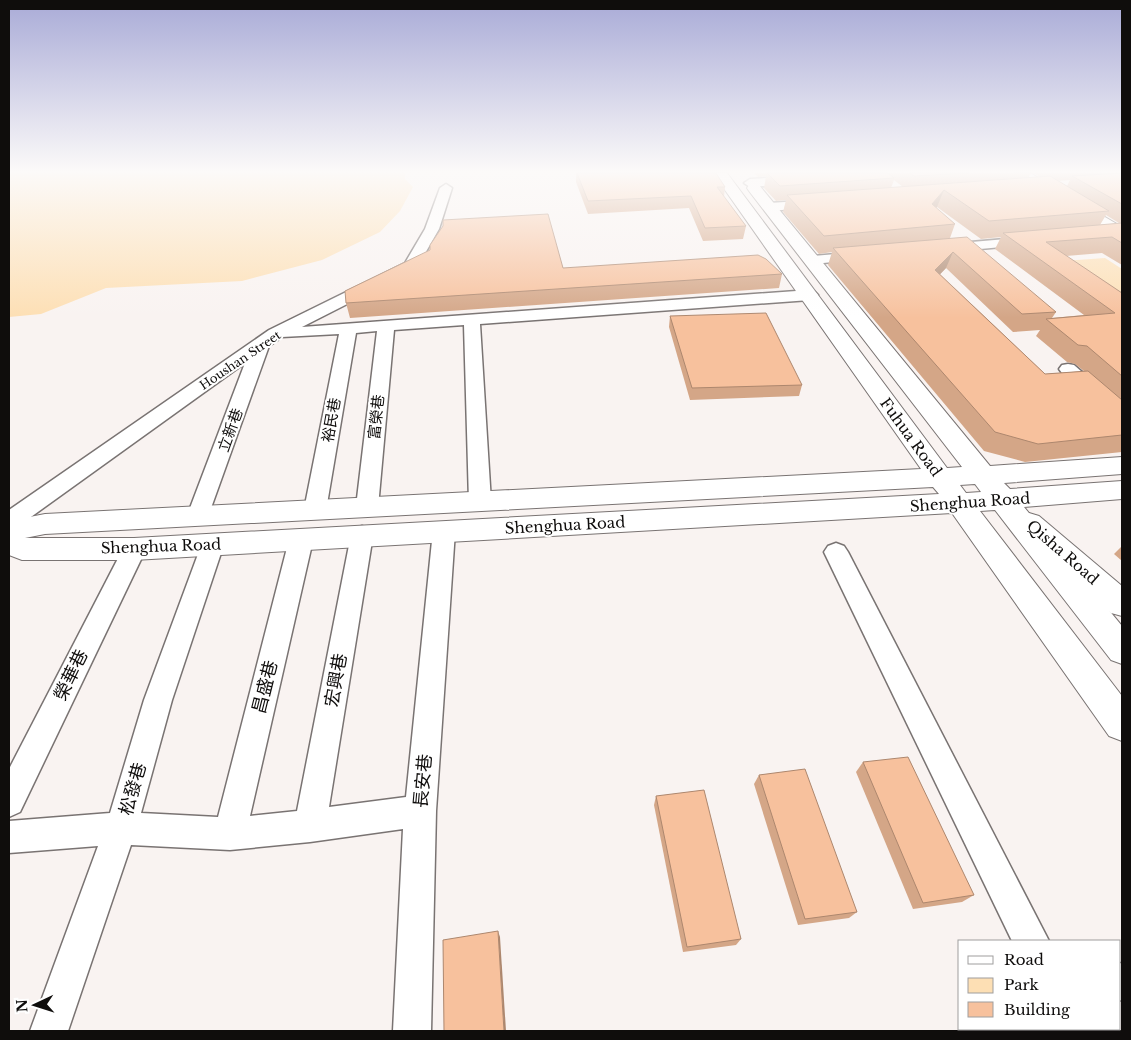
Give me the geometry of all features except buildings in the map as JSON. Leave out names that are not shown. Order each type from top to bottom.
[{"type":"main road","name":"Fuhua Road","points":[[756,222],[958,503],[1122,724]]},
{"type":"main road","name":"Fuhua Road","points":[[781,222],[1122,650]]},
{"type":"main road","points":[[1102,222],[1121,233]]},
{"type":"main road","name":"Shenghua Road","points":[[9,531],[45,524],[940,478],[1062,471],[1122,465]]},
{"type":"main road","name":"Shenghua Road","points":[[9,544],[22,549],[134,549],[958,503],[1122,490]]},
{"type":"main road","name":"Qisha Road","points":[[1003,500],[1122,604]]},
{"type":"street","name":"Houshan Street","points":[[9,521],[268,339],[411,266],[435,222]]},
{"type":"street","points":[[1100,234],[1121,233]]},
{"type":"street","points":[[932,250],[1040,240]]},
{"type":"street","points":[[813,260],[872,255]]},
{"type":"street","points":[[268,339],[348,329],[810,295]]},
{"type":"street","points":[[472,320],[480,502]]},
{"type":"street","name":"富榮巷","points":[[367,508],[386,326]]},
{"type":"street","name":"裕民巷","points":[[315,510],[348,329]]},
{"type":"street","name":"立新巷","points":[[198,516],[268,339]]},
{"type":"street","points":[[1068,369],[1122,417]]},
{"type":"street","name":"長安巷","points":[[412,1031],[420,811],[444,531]]},
{"type":"street","name":"宏興巷","points":[[310,826],[362,535]]},
{"type":"street","name":"昌盛巷","points":[[230,834],[301,540]]},
{"type":"street","name":"松發巷","points":[[49,1031],[121,828],[158,700],[212,544]]},
{"type":"street","name":"榮華巷","points":[[9,801],[134,549]]},
{"type":"street","points":[[836,552],[1030,940]]},
{"type":"street","points":[[9,837],[121,828],[230,834],[310,826],[420,811]]},
{"type":"green space","points":[[9,222],[390,222],[380,232],[322,260],[242,281],[106,288],[41,314],[9,317]]},
{"type":"green space","points":[[1105,258],[1122,269],[1122,312],[1049,262]]}]
